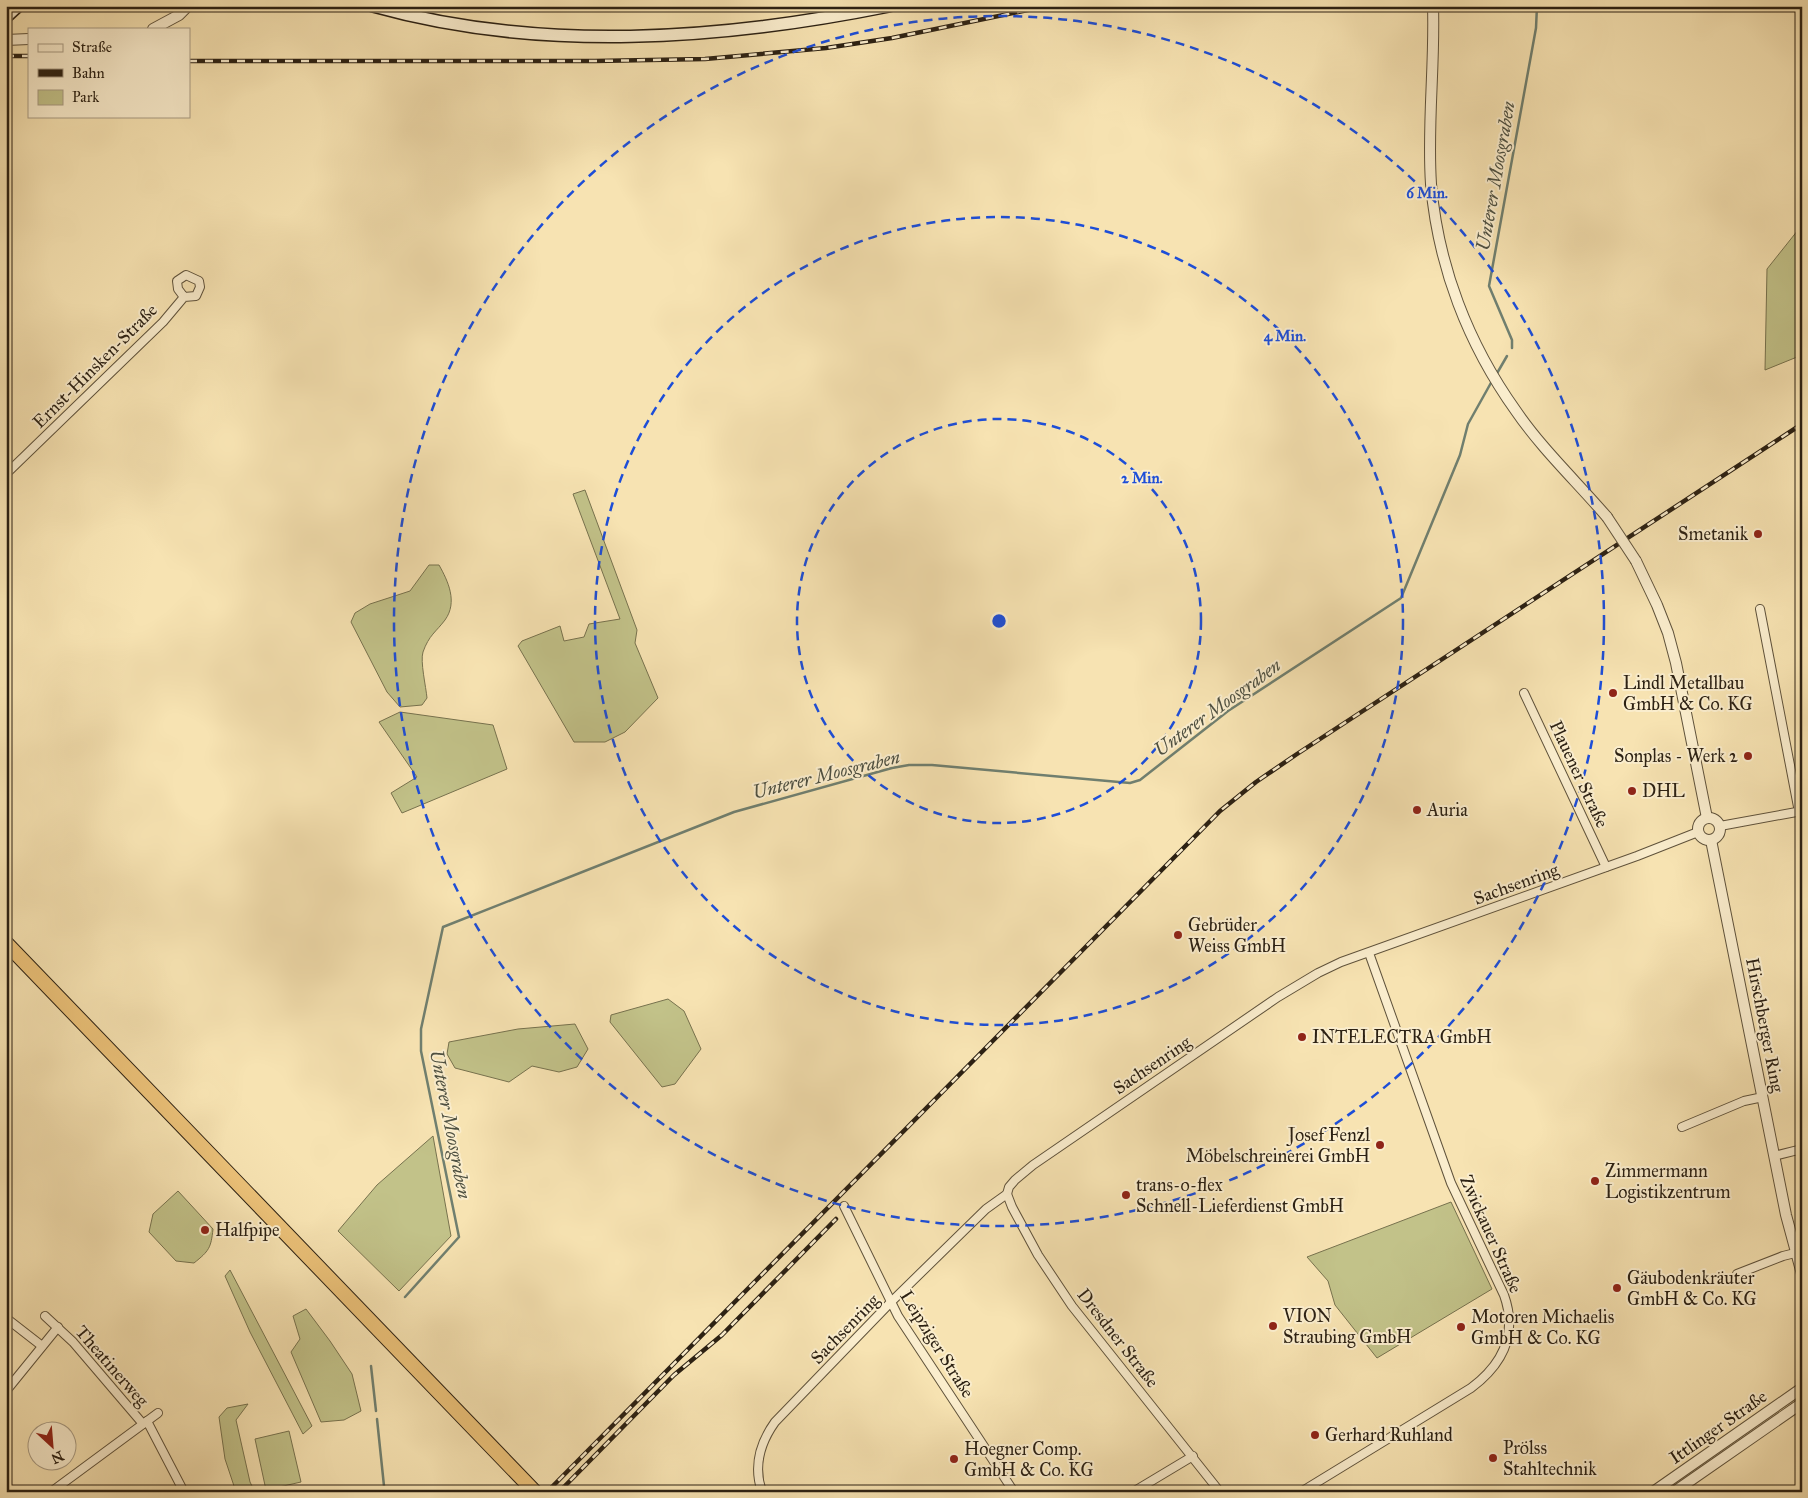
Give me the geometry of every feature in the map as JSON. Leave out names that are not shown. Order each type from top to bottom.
[{"type":"highway","points":[[6,943],[535,1492]]},
{"type":"main road","points":[[6,17],[18,6]]},
{"type":"main road","points":[[373,6],[416,18],[486,29],[600,37],[727,31],[817,19],[889,6]]},
{"type":"street","points":[[155,28],[179,15],[188,6]]},
{"type":"street","points":[[1433,6],[1434,45],[1430,137],[1431,183],[1446,268],[1458,304],[1482,356],[1516,413],[1607,518],[1636,561],[1670,640],[1707,818]]},
{"type":"street","points":[[6,40],[28,39]]},
{"type":"street","name":"Ernst-Hinsken-Straße","points":[[6,474],[162,322],[184,297],[196,296],[200,287],[199,281],[186,275],[177,281],[178,289],[184,297]]},
{"type":"street","points":[[1720,826],[1801,812],[1760,609]]},
{"type":"street","name":"Plauener Straße","points":[[1524,693],[1606,867]]},
{"type":"street","points":[[1707,818],[1715,819],[1720,826],[1719,834],[1711,840],[1703,839],[1698,832],[1698,825],[1701,820],[1707,818]]},
{"type":"street","name":"Sachsenring","points":[[762,1492],[757,1470],[759,1453],[766,1434],[775,1422],[891,1302],[986,1209],[1007,1194],[1015,1180],[1033,1165],[1278,997],[1318,973],[1341,962],[1698,832]]},
{"type":"street","name":"Hirschberger Ring","points":[[1711,840],[1774,1156],[1795,1253],[1802,1274]]},
{"type":"street","name":"Zwickauer Straße","points":[[1302,1492],[1482,1380],[1499,1361],[1505,1348],[1509,1331],[1509,1310],[1504,1295],[1451,1183],[1369,953]]},
{"type":"street","points":[[1682,1127],[1744,1101],[1763,1097]]},
{"type":"street","points":[[1774,1156],[1802,1149]]},
{"type":"street","name":"Dresdner Straße","points":[[1007,1194],[1038,1255],[1072,1306],[1220,1492]]},
{"type":"street","name":"Leipziger Straße","points":[[844,1206],[898,1316],[1014,1492]]},
{"type":"street","points":[[1737,1274],[1795,1253]]},
{"type":"street","name":"Theatinerweg","points":[[45,1316],[73,1342],[145,1423],[184,1492]]},
{"type":"street","points":[[6,1318],[42,1346]]},
{"type":"street","name":"Theatinerweg","points":[[6,1391],[58,1327]]},
{"type":"street","name":"Ittlinger Straße","points":[[1653,1492],[1802,1388]]},
{"type":"street","name":"Ittlinger Straße","points":[[1674,1492],[1802,1403]]},
{"type":"street","points":[[51,1492],[158,1413]]},
{"type":"street","points":[[1133,1492],[1193,1456]]},
{"type":"green space","points":[[1802,225],[1802,355],[1765,370],[1767,269]]},
{"type":"green space","points":[[585,490],[637,630],[635,643],[658,698],[625,732],[605,742],[574,742],[518,646],[522,641],[560,626],[564,641],[584,637],[589,624],[620,619],[573,494]]},
{"type":"green space","points":[[429,565],[439,565],[448,585],[451,606],[445,620],[430,638],[423,652],[427,698],[422,705],[400,707],[387,692],[351,622],[355,613],[370,604],[410,591]]},
{"type":"green space","points":[[400,712],[493,725],[507,769],[402,813],[391,793],[417,777],[379,722]]},
{"type":"green space","points":[[668,999],[684,1011],[701,1049],[675,1084],[662,1087],[610,1022],[611,1015]]},
{"type":"green space","points":[[575,1024],[588,1049],[577,1067],[559,1072],[532,1066],[509,1082],[455,1068],[447,1054],[449,1042],[518,1029]]},
{"type":"green space","points":[[433,1136],[451,1236],[399,1291],[338,1231],[377,1185]]},
{"type":"green space","points":[[178,1191],[213,1229],[208,1249],[194,1263],[176,1261],[149,1232],[153,1214]]},
{"type":"green space","points":[[1451,1202],[1492,1289],[1377,1358],[1335,1305],[1328,1281],[1307,1257]]},
{"type":"green space","points":[[230,1270],[312,1426],[303,1434],[250,1332],[225,1276]]},
{"type":"green space","points":[[306,1309],[352,1374],[361,1411],[344,1420],[321,1422],[291,1352],[300,1339],[293,1316]]},
{"type":"green space","points":[[248,1404],[236,1420],[250,1482],[255,1492],[236,1492],[225,1459],[219,1417],[227,1408]]},
{"type":"green space","points":[[289,1431],[301,1482],[266,1490],[255,1439]]},
{"type":"waterway","name":"Unterer Moosgraben","points":[[1512,348],[1512,340],[1489,286],[1536,28],[1537,6]]},
{"type":"waterway","name":"Unterer Moosgraben","points":[[1496,375],[1507,356]]},
{"type":"waterway","name":"Unterer Moosgraben","points":[[405,1297],[459,1237],[421,1051],[421,1029],[443,927],[734,812],[892,768],[909,765],[932,765],[1130,783],[1140,780],[1228,711],[1401,598],[1460,455],[1468,424],[1492,381]]},
{"type":"waterway","points":[[371,1366],[376,1411]]},
{"type":"waterway","points":[[377,1419],[386,1492]]},
{"type":"railway","points":[[190,61],[595,61],[705,59],[826,48],[892,38],[1047,6]]},
{"type":"railway","points":[[6,56],[28,56]]},
{"type":"railway","points":[[547,1492],[1220,811],[1256,782],[1297,754],[1802,424]]},
{"type":"railway","points":[[559,1492],[674,1375],[722,1335],[836,1219]]},
{"type":"place","name":"Smetanik","points":[[1758,534]]},
{"type":"place","name":"Lindl Metallbau GmbH & Co. KG","points":[[1613,693]]},
{"type":"place","name":"Sonplas - Werk 2","points":[[1748,756]]},
{"type":"place","name":"DHL","points":[[1632,791]]},
{"type":"place","name":"Auria","points":[[1417,810]]},
{"type":"place","name":"Gebrüder Weiss GmbH","points":[[1178,935]]},
{"type":"place","name":"INTELECTRA GmbH","points":[[1302,1037]]},
{"type":"place","name":"Josef Fenzl Möbelschreinerei GmbH","points":[[1380,1145]]},
{"type":"place","name":"Zimmermann Logistikzentrum","points":[[1595,1181]]},
{"type":"place","name":"trans-o-flex Schnell-Lieferdienst GmbH","points":[[1126,1195]]},
{"type":"place","name":"Halfpipe","points":[[205,1230]]},
{"type":"place","name":"Gäubodenkräuter GmbH & Co. KG","points":[[1617,1288]]},
{"type":"place","name":"VION Straubing GmbH","points":[[1273,1326]]},
{"type":"place","name":"Motoren Michaelis GmbH & Co. KG","points":[[1461,1327]]},
{"type":"place","name":"Gerhard Ruhland","points":[[1315,1435]]},
{"type":"place","name":"Prölss Stahltechnik","points":[[1493,1458]]},
{"type":"place","name":"Hoegner Comp. GmbH & Co. KG","points":[[954,1459]]}]
